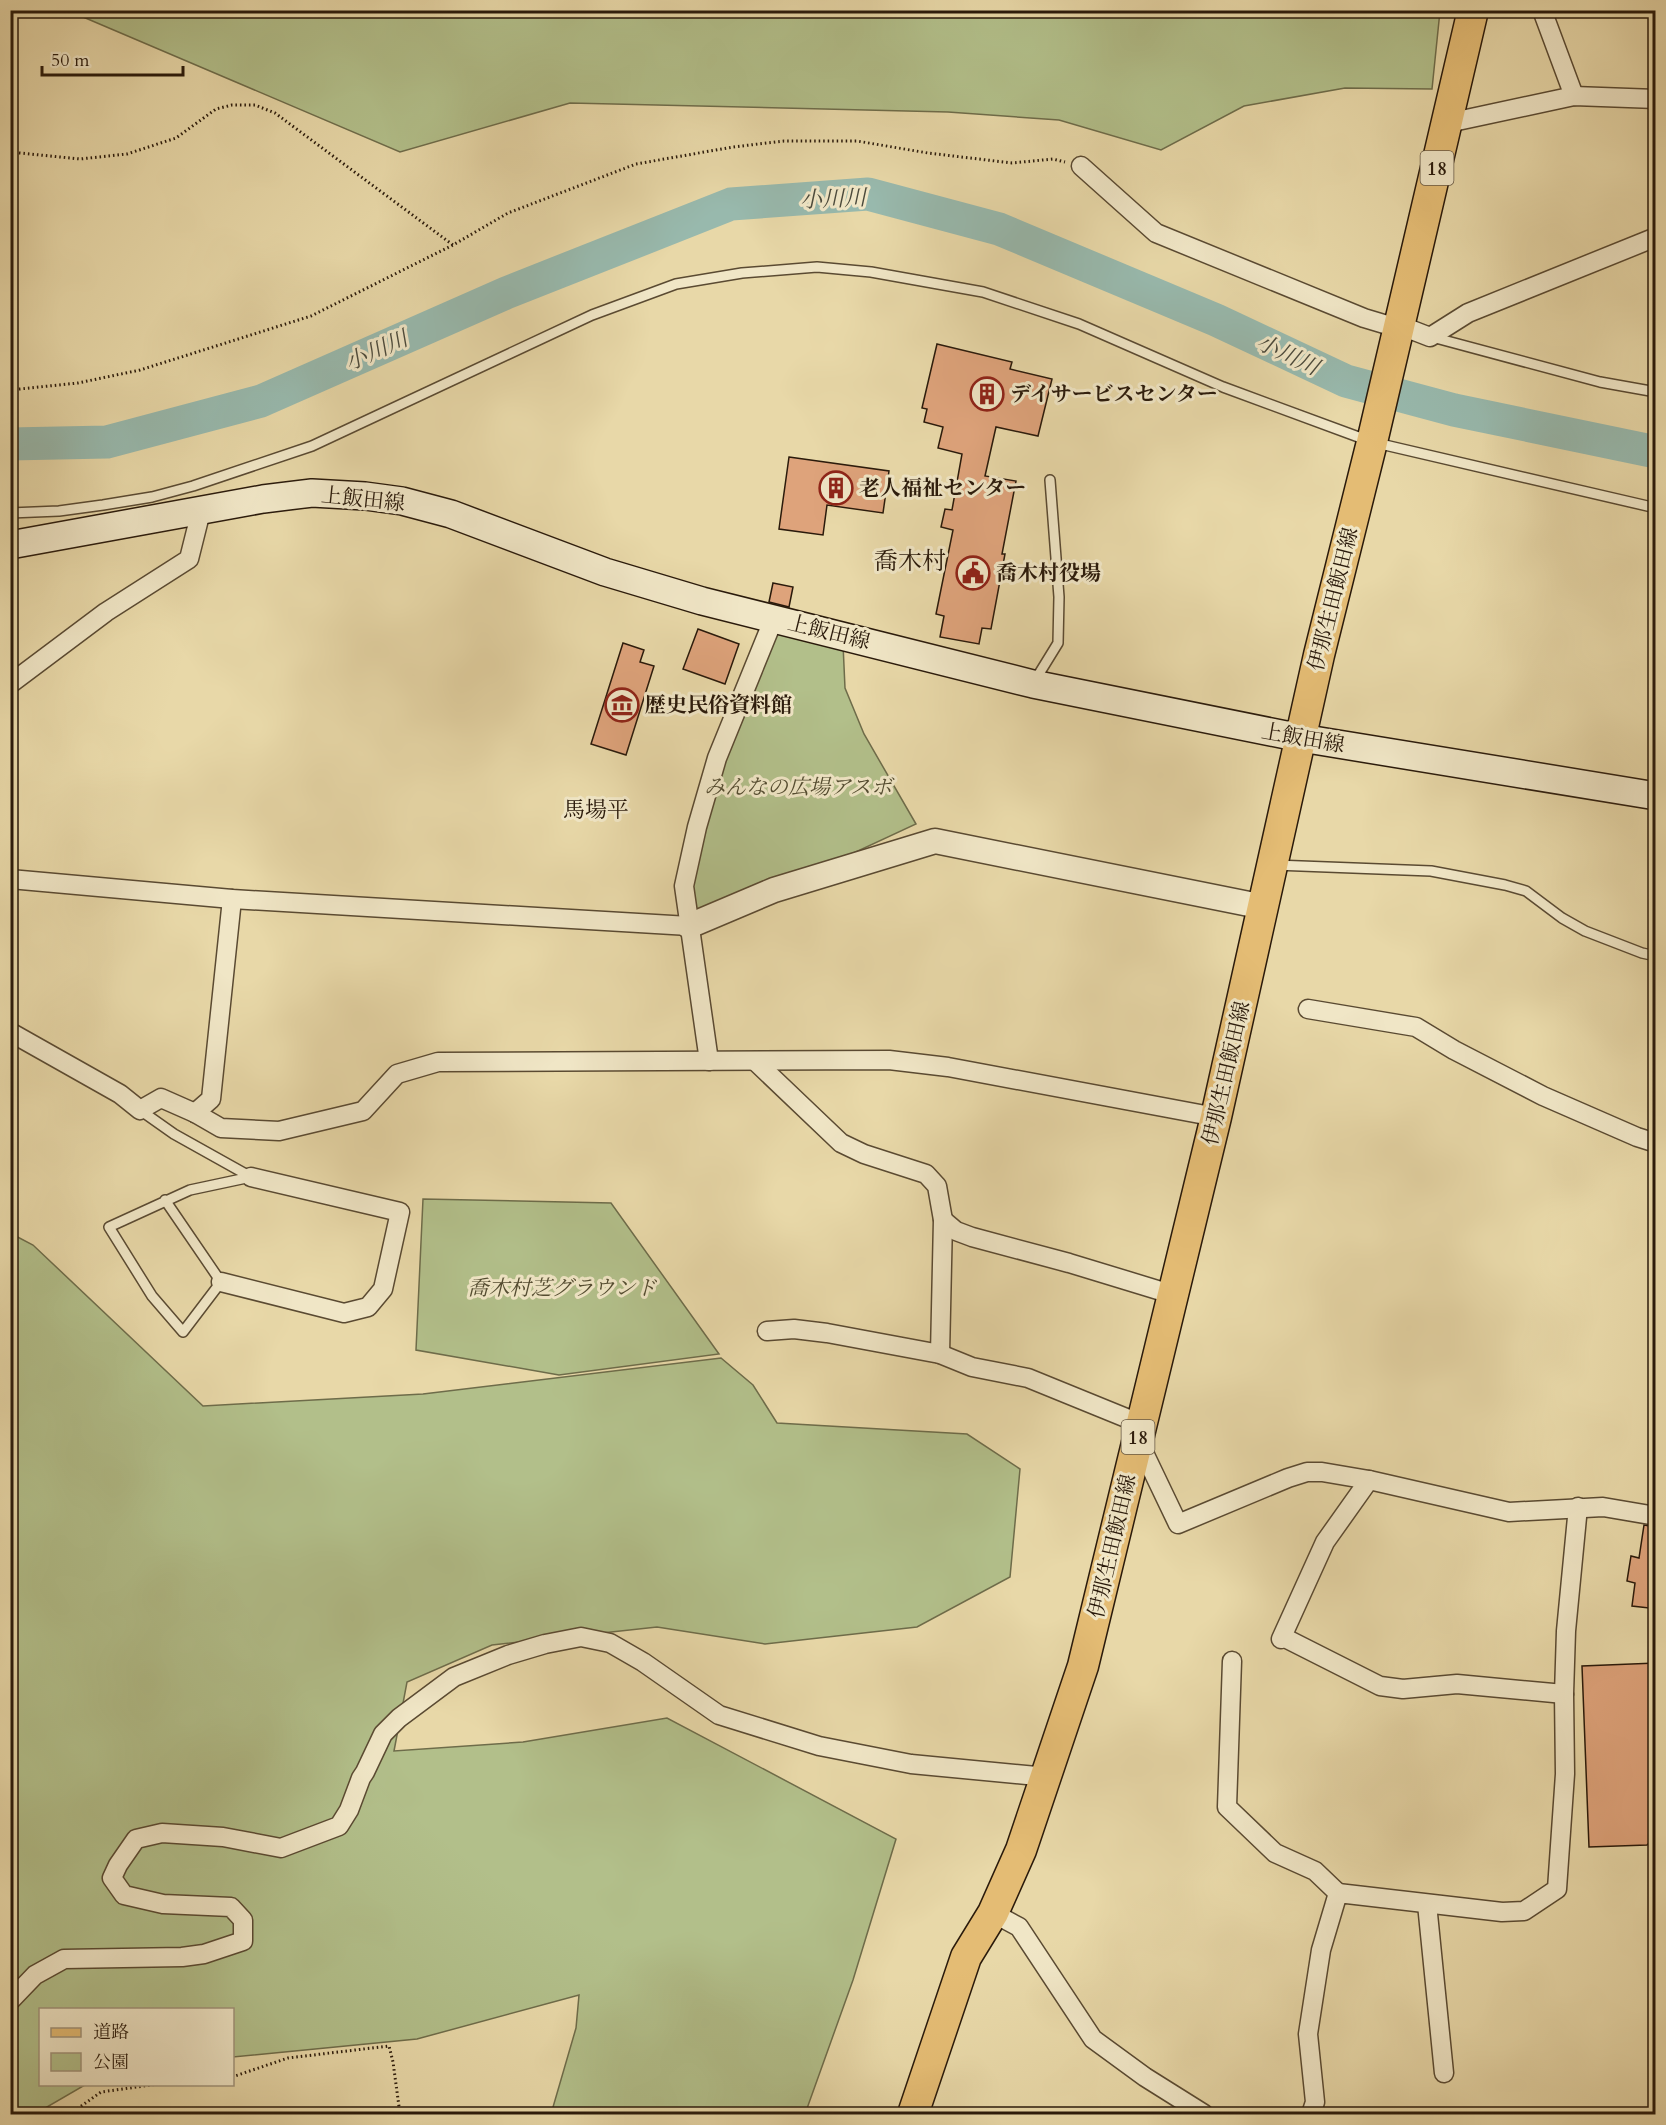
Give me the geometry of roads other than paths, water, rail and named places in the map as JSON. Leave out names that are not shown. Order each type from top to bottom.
[{"type":"main road","name":"伊那生田飯田線","points":[[913,2115],[966,1957],[993,1913],[1021,1850],[1083,1666],[1216,1117],[1319,655],[1372,439],[1393,328],[1448,123],[1473,10]]},
{"type":"main road","name":"上飯田線","points":[[10,545],[263,499],[312,493],[366,495],[402,501],[452,514],[606,572],[702,601],[1033,684],[1301,738],[1656,796]]},
{"type":"street","points":[[1542,10],[1574,96]]},
{"type":"street","points":[[1448,123],[1574,96],[1656,99]]},
{"type":"street","points":[[1081,166],[1156,233],[1364,318],[1430,337],[1468,313],[1656,237]]},
{"type":"street","points":[[10,684],[106,612],[189,559],[201,511]]},
{"type":"street","points":[[709,1061],[684,886],[697,827],[717,758],[774,618]]},
{"type":"street","points":[[10,879],[232,899],[689,926],[774,890],[936,841],[1264,907]]},
{"type":"street","points":[[195,1113],[211,1099],[232,899]]},
{"type":"street","points":[[1308,1010],[1416,1027],[1454,1050],[1543,1095],[1637,1137],[1656,1143]]},
{"type":"street","points":[[10,1032],[120,1094],[140,1110],[161,1098],[221,1128],[279,1131],[363,1111],[397,1074],[438,1062],[889,1060],[948,1067],[1216,1117]]},
{"type":"street","points":[[755,1061],[841,1143],[864,1154],[926,1174],[937,1186],[943,1220],[940,1354]]},
{"type":"street","points":[[220,1282],[344,1313],[368,1307],[383,1289],[400,1212],[251,1177]]},
{"type":"street","points":[[943,1220],[956,1231],[972,1237],[1174,1295]]},
{"type":"street","points":[[767,1331],[794,1329],[827,1333],[940,1354],[972,1367],[1028,1378],[1141,1424],[1145,1455],[1178,1524],[1307,1472],[1322,1472],[1369,1480],[1509,1512],[1603,1507],[1656,1516]]},
{"type":"street","points":[[1369,1480],[1325,1542],[1282,1638],[1380,1686],[1403,1689],[1457,1684],[1564,1694]]},
{"type":"street","points":[[1232,1661],[1227,1807],[1275,1852],[1315,1871],[1338,1893],[1502,1912],[1524,1911],[1557,1889],[1565,1774],[1566,1631],[1578,1507]]},
{"type":"street","points":[[10,2001],[35,1976],[64,1959],[182,1957],[204,1954],[243,1941],[243,1920],[231,1907],[163,1904],[124,1895],[112,1878],[136,1839],[162,1833],[223,1837],[281,1848],[339,1826],[349,1810],[382,1734],[399,1718],[454,1677],[508,1655],[545,1644],[581,1637],[610,1643],[643,1662],[719,1715],[819,1746],[911,1764],[1047,1777]]},
{"type":"street","points":[[1311,2115],[1315,2102],[1308,2034],[1321,1950],[1338,1893]]},
{"type":"street","points":[[1427,1904],[1444,2073]]},
{"type":"street","points":[[993,1913],[1018,1928],[1094,2039],[1145,2077],[1201,2114]]},
{"type":"lane","points":[[10,513],[58,511],[103,505],[152,497],[193,486],[312,446],[591,315],[675,284],[742,273],[817,267],[871,272],[983,292],[1079,324],[1223,387],[1372,439],[1656,508]]},
{"type":"lane","points":[[1430,337],[1600,382],[1656,392]]},
{"type":"lane","points":[[1033,684],[1058,643],[1059,597],[1050,480]]},
{"type":"lane","points":[[1274,865],[1431,871],[1505,885],[1526,891],[1562,918],[1585,931],[1642,953],[1656,956]]},
{"type":"lane","points":[[140,1110],[174,1134],[251,1177]]},
{"type":"lane","points":[[165,1200],[220,1282],[183,1332],[152,1296],[109,1227],[165,1200],[190,1190],[251,1177]]},
{"type":"waterway","name":"小川川","points":[[10,444],[107,442],[261,401],[506,293],[731,204],[868,194],[999,229],[1216,320],[1346,381],[1454,410],[1656,452]]},
{"type":"place","name":"デイサービスセンター","points":[[987,394]]},
{"type":"place","name":"老人福祉センター","points":[[836,488]]},
{"type":"place","name":"喬木村役場","points":[[973,573]]},
{"type":"place","name":"歴史民俗資料館","points":[[622,705]]},
{"type":"district","name":"喬木村","points":[[910,561]]},
{"type":"district","name":"馬場平","points":[[596,809]]},
{"type":"park label","name":"みんなの広場アスボ","points":[[798,787]]},
{"type":"park label","name":"喬木村芝グラウンド","points":[[562,1288]]}]
